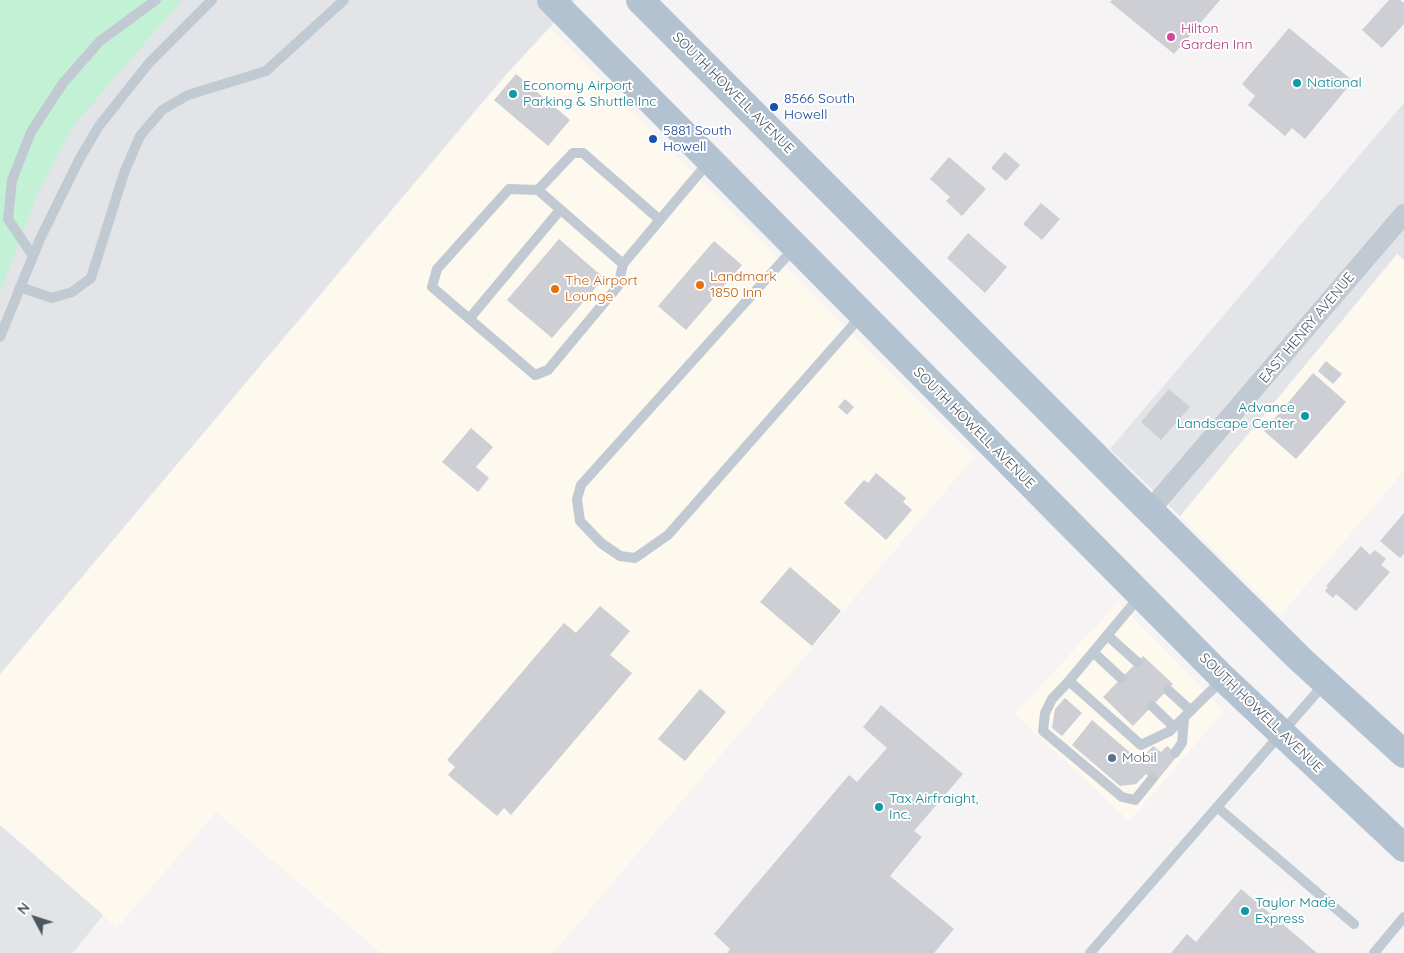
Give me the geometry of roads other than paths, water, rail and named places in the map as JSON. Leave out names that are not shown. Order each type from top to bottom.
[{"type":"main road","name":"SOUTH HOWELL AVENUE","points":[[551,0],[1223,678],[1404,848]]},
{"type":"main road","name":"SOUTH HOWELL AVENUE","points":[[640,0],[1150,510],[1326,682],[1404,754]]},
{"type":"street","name":"EAST HENRY AVENUE","points":[[1150,510],[1402,219]]},
{"type":"lane","points":[[33,256],[8,219],[12,180],[31,132],[63,83],[100,41],[156,0]]},
{"type":"lane","points":[[0,337],[33,256],[80,158],[99,126],[149,62],[212,0]]},
{"type":"lane","points":[[20,287],[52,298],[72,292],[90,278],[124,173],[140,136],[162,110],[188,95],[266,71],[344,0]]},
{"type":"lane","points":[[538,190],[572,154],[582,153],[660,220]]},
{"type":"lane","points":[[622,264],[538,190],[509,189],[437,269],[432,287],[536,375],[548,370],[618,286],[622,264],[710,161]]},
{"type":"lane","points":[[469,318],[560,210]]},
{"type":"lane","points":[[795,247],[581,485],[577,499],[580,521],[596,538],[620,556],[634,558],[668,535],[862,315]]},
{"type":"lane","points":[[1141,595],[1069,681],[1052,698],[1045,713],[1043,731],[1122,797],[1135,800],[1152,780]]},
{"type":"lane","points":[[1108,635],[1137,662]]},
{"type":"lane","points":[[1093,652],[1121,678]]},
{"type":"lane","points":[[1069,681],[1141,745],[1174,727],[1223,678]]},
{"type":"lane","points":[[1090,953],[1326,682]]},
{"type":"lane","points":[[1168,690],[1187,714],[1182,743],[1175,753]]},
{"type":"lane","points":[[1152,706],[1174,727]]},
{"type":"lane","points":[[1217,807],[1354,924]]},
{"type":"lane","points":[[1375,953],[1404,917]]},
{"type":"place","name":"Hilton Garden Inn","points":[[1171,37]]},
{"type":"place","name":"National","points":[[1297,83]]},
{"type":"place","name":"Economy Airport Parking & Shuttle Inc","points":[[513,94]]},
{"type":"place","name":"8566 South Howell","points":[[774,107]]},
{"type":"place","name":"5881 South Howell","points":[[653,139]]},
{"type":"place","name":"Landmark 1850 Inn","points":[[700,285]]},
{"type":"place","name":"The Airport Lounge","points":[[555,289]]},
{"type":"place","name":"Advance Landscape Center","points":[[1305,416]]},
{"type":"place","name":"Mobil","points":[[1112,758]]},
{"type":"place","name":"Tax Airfraight, Inc.","points":[[879,807]]},
{"type":"place","name":"Taylor Made Express","points":[[1245,911]]}]
